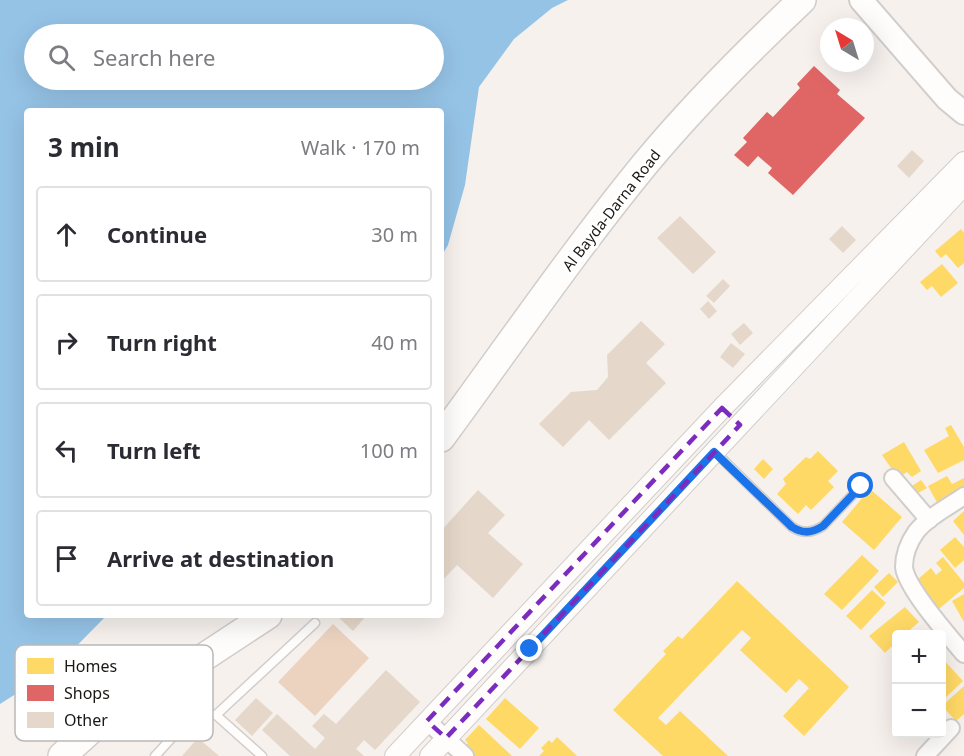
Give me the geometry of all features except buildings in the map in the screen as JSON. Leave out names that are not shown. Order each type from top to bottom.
[{"type":"highway","name":"Al Bayda-Darna Road","points":[[444,434],[601,218],[646,162],[746,54],[802,0]]},
{"type":"highway","points":[[213,650],[263,618]]},
{"type":"highway","points":[[62,756],[79,741]]},
{"type":"main road","points":[[861,0],[947,99],[964,113]]},
{"type":"street","points":[[395,756],[722,408],[964,162]]},
{"type":"street","points":[[430,756],[964,185]]},
{"type":"street","points":[[722,408],[741,425]]},
{"type":"street","points":[[893,478],[929,520]]},
{"type":"street","points":[[964,496],[929,520],[915,533],[907,549],[904,568],[910,585],[958,634],[964,654]]},
{"type":"street","points":[[427,721],[465,756]]},
{"type":"street","points":[[925,756],[951,728]]},
{"type":"lane","points":[[714,452],[792,527],[803,532],[816,531],[823,526],[861,486]]},
{"type":"lane","points":[[262,756],[216,715],[315,623]]},
{"type":"lane","points":[[155,756],[170,741]]},
{"type":"highlighted area","points":[[722,408],[740,425],[446,738],[427,721]]},
{"type":"shaded area","points":[[333,624],[369,658],[315,716],[278,682]]},
{"type":"water","points":[[0,0],[568,0],[552,8],[514,39],[479,87],[465,185],[444,252],[444,108],[24,108],[24,618],[104,618],[78,645],[15,645],[15,694],[0,704]]},
{"type":"route","points":[[530,649],[714,452],[792,527],[803,532],[816,531],[830,521],[861,486]]}]
